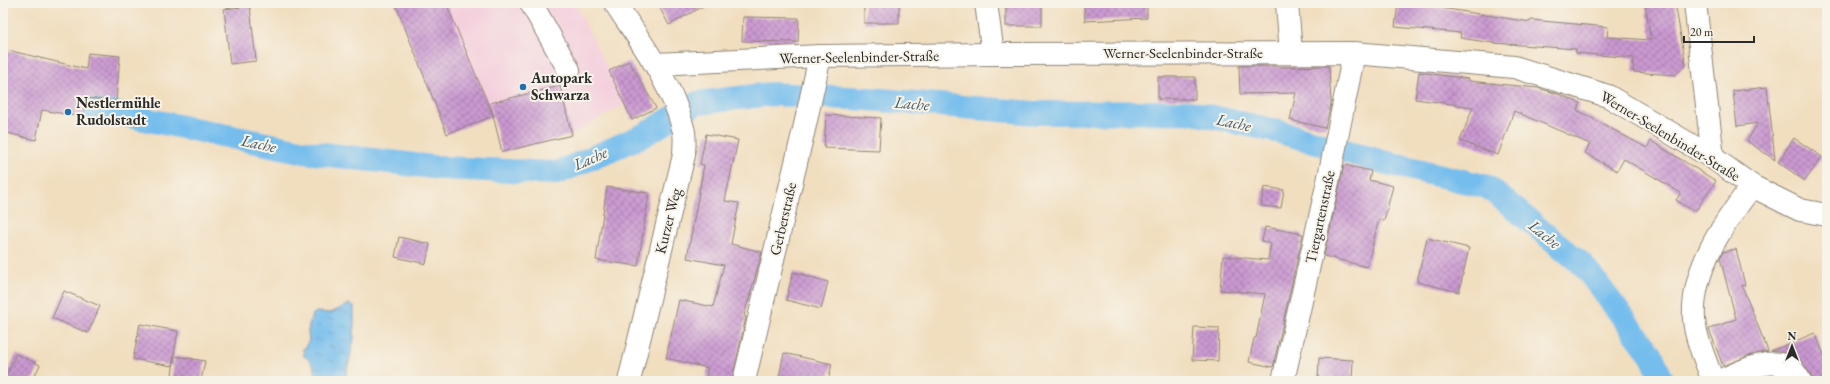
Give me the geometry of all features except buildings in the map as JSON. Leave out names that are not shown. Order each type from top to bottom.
[{"type":"street","points":[[531,3],[569,70]]},
{"type":"street","points":[[615,3],[656,64]]},
{"type":"street","points":[[986,3],[993,54]]},
{"type":"street","points":[[1287,3],[1291,52]]},
{"type":"street","points":[[1696,3],[1713,158]]},
{"type":"street","name":"Werner-Seelenbinder-Straße","points":[[656,64],[817,66],[993,54],[1354,52],[1514,67],[1608,96],[1713,158],[1752,186],[1800,210],[1827,215]]},
{"type":"street","name":"Tiergartenstraße","points":[[1283,381],[1329,177],[1354,52]]},
{"type":"street","name":"Kurzer Weg","points":[[629,381],[684,155],[684,129],[669,89],[656,64]]},
{"type":"street","name":"Gerberstraße","points":[[744,381],[805,125],[817,66]]},
{"type":"street","name":"Werner-Seelenbinder-Straße","points":[[1713,381],[1698,338],[1694,321],[1694,300],[1710,249],[1725,222],[1752,186]]},
{"type":"street","points":[[1719,381],[1763,364],[1778,362],[1795,371],[1800,381]]},
{"type":"shaded area","name":"Autopark Schwarza","points":[[395,3],[575,3],[624,104],[572,135],[502,152],[493,116],[447,134]]},
{"type":"water","points":[[349,304],[354,306],[354,339],[345,379],[344,381],[317,381],[314,366],[304,356],[303,349],[309,341],[308,331],[312,315],[316,312],[331,313]]},
{"type":"waterway","name":"Lache","points":[[85,107],[305,152],[441,168],[557,173],[644,135],[697,103],[771,94],[868,99],[1034,113],[1189,112],[1277,131],[1383,162],[1488,187],[1583,265],[1651,354],[1663,381]]},
{"type":"place","name":"Autopark Schwarza","points":[[523,87]]},
{"type":"place","name":"Nestlermühle Rudolstadt","points":[[68,112]]}]
